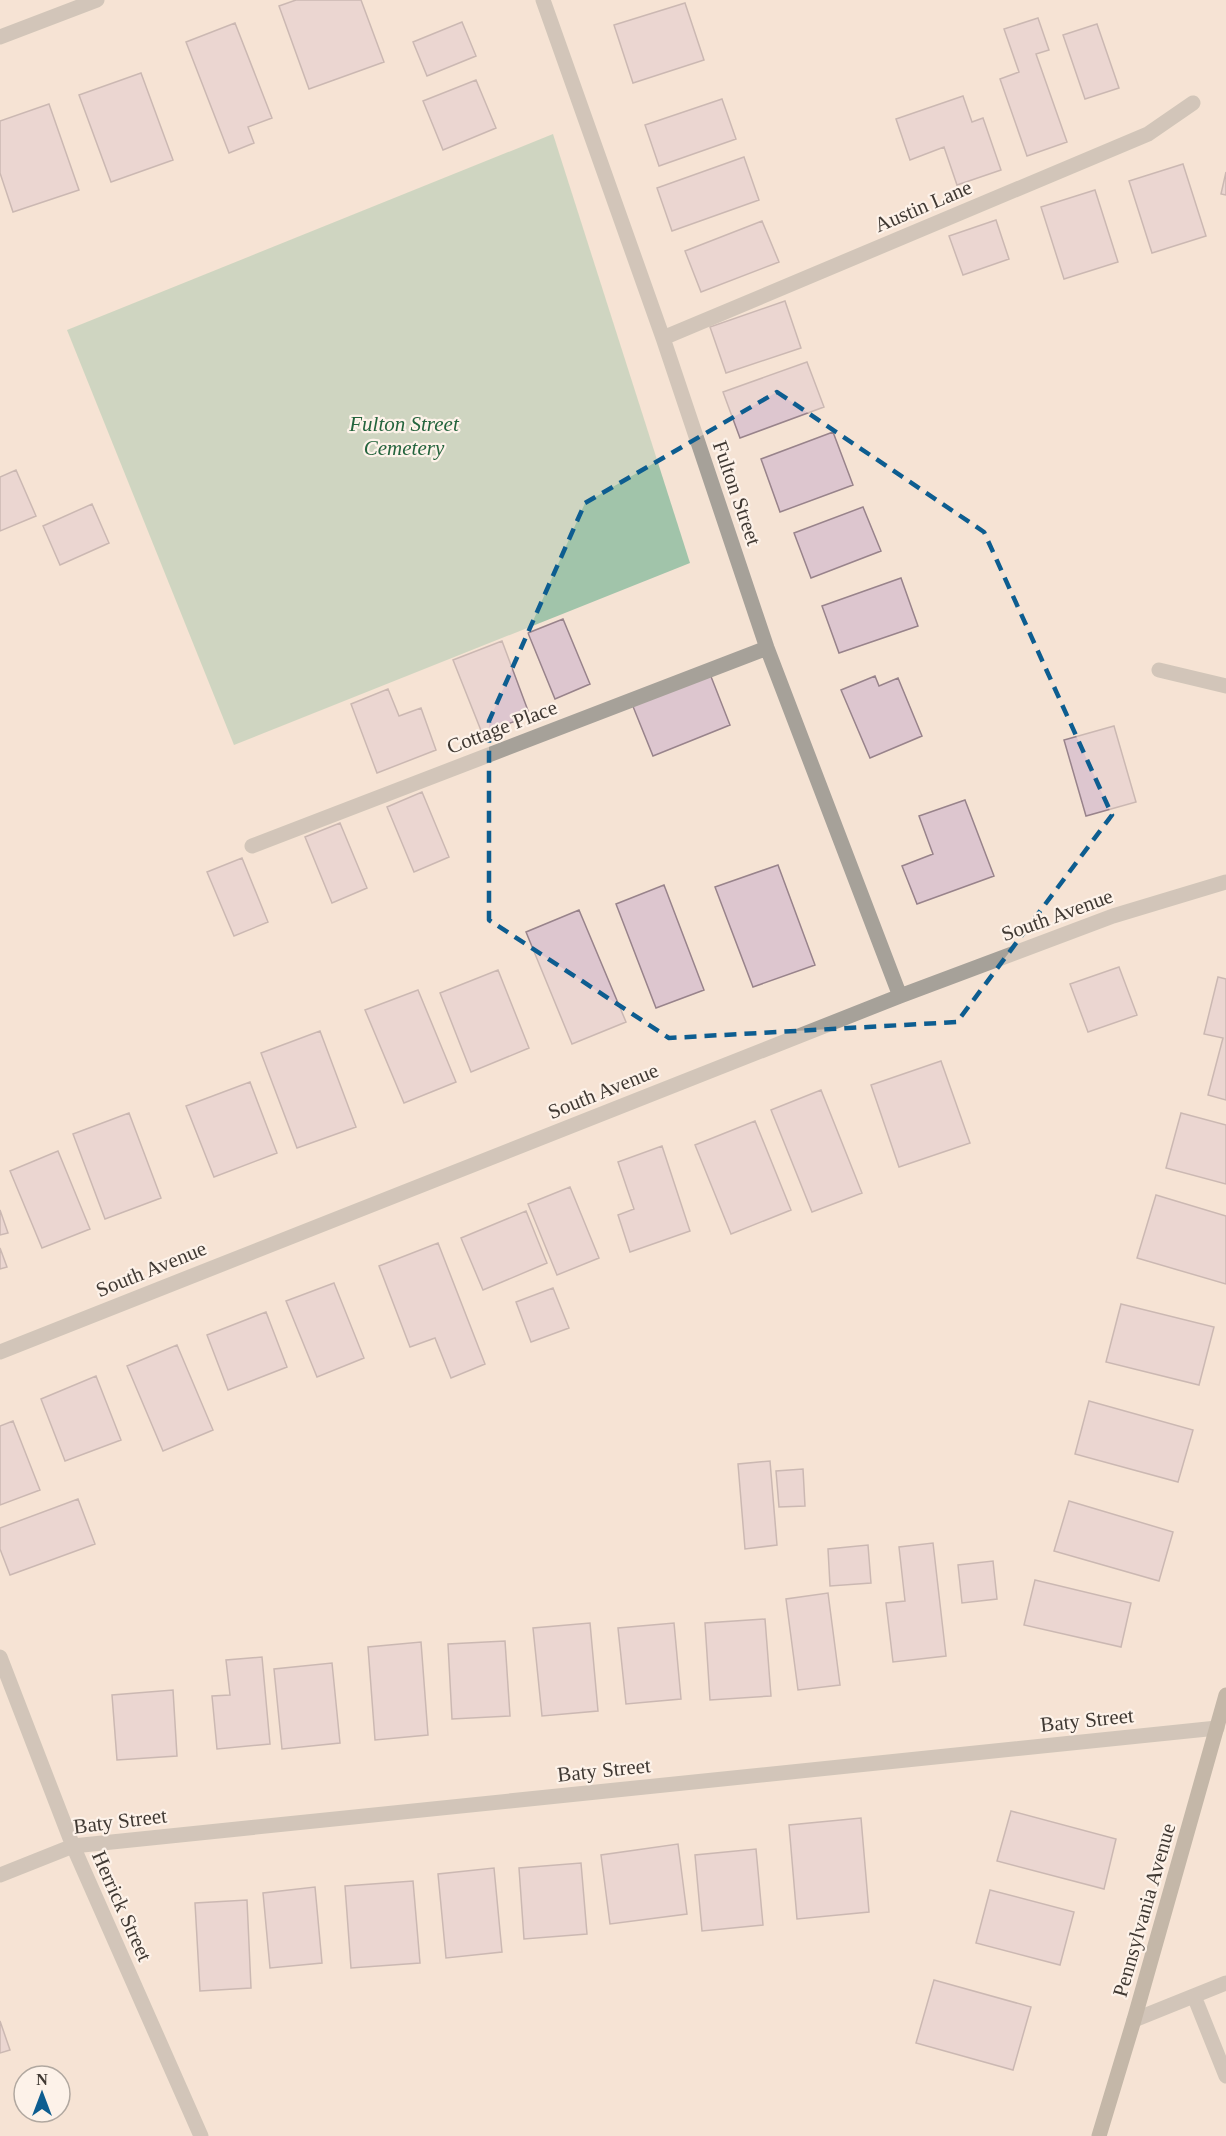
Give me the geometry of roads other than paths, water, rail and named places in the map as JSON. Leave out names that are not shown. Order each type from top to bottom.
[{"type":"main road","name":"Pennsylvania Avenue","points":[[1099,2136],[1226,1695]]},
{"type":"street","points":[[0,37],[97,0]]},
{"type":"street","name":"Fulton Street","points":[[543,0],[663,338],[767,648],[900,996]]},
{"type":"street","name":"Austin Lane","points":[[663,338],[1148,134],[1193,103]]},
{"type":"street","name":"Cottage Place","points":[[252,846],[767,648]]},
{"type":"street","points":[[1159,670],[1226,686]]},
{"type":"street","name":"South Avenue","points":[[0,1352],[900,996],[1113,916],[1226,882]]},
{"type":"street","name":"Herrick Street","points":[[0,1657],[73,1846],[201,2136]]},
{"type":"street","name":"Baty Street","points":[[0,1875],[73,1846],[1217,1728]]},
{"type":"street","points":[[1134,2020],[1226,1983]]},
{"type":"street","points":[[1194,1996],[1226,2076]]},
{"type":"park label","name":"Fulton Street Cemetery","points":[[404,436]]}]
